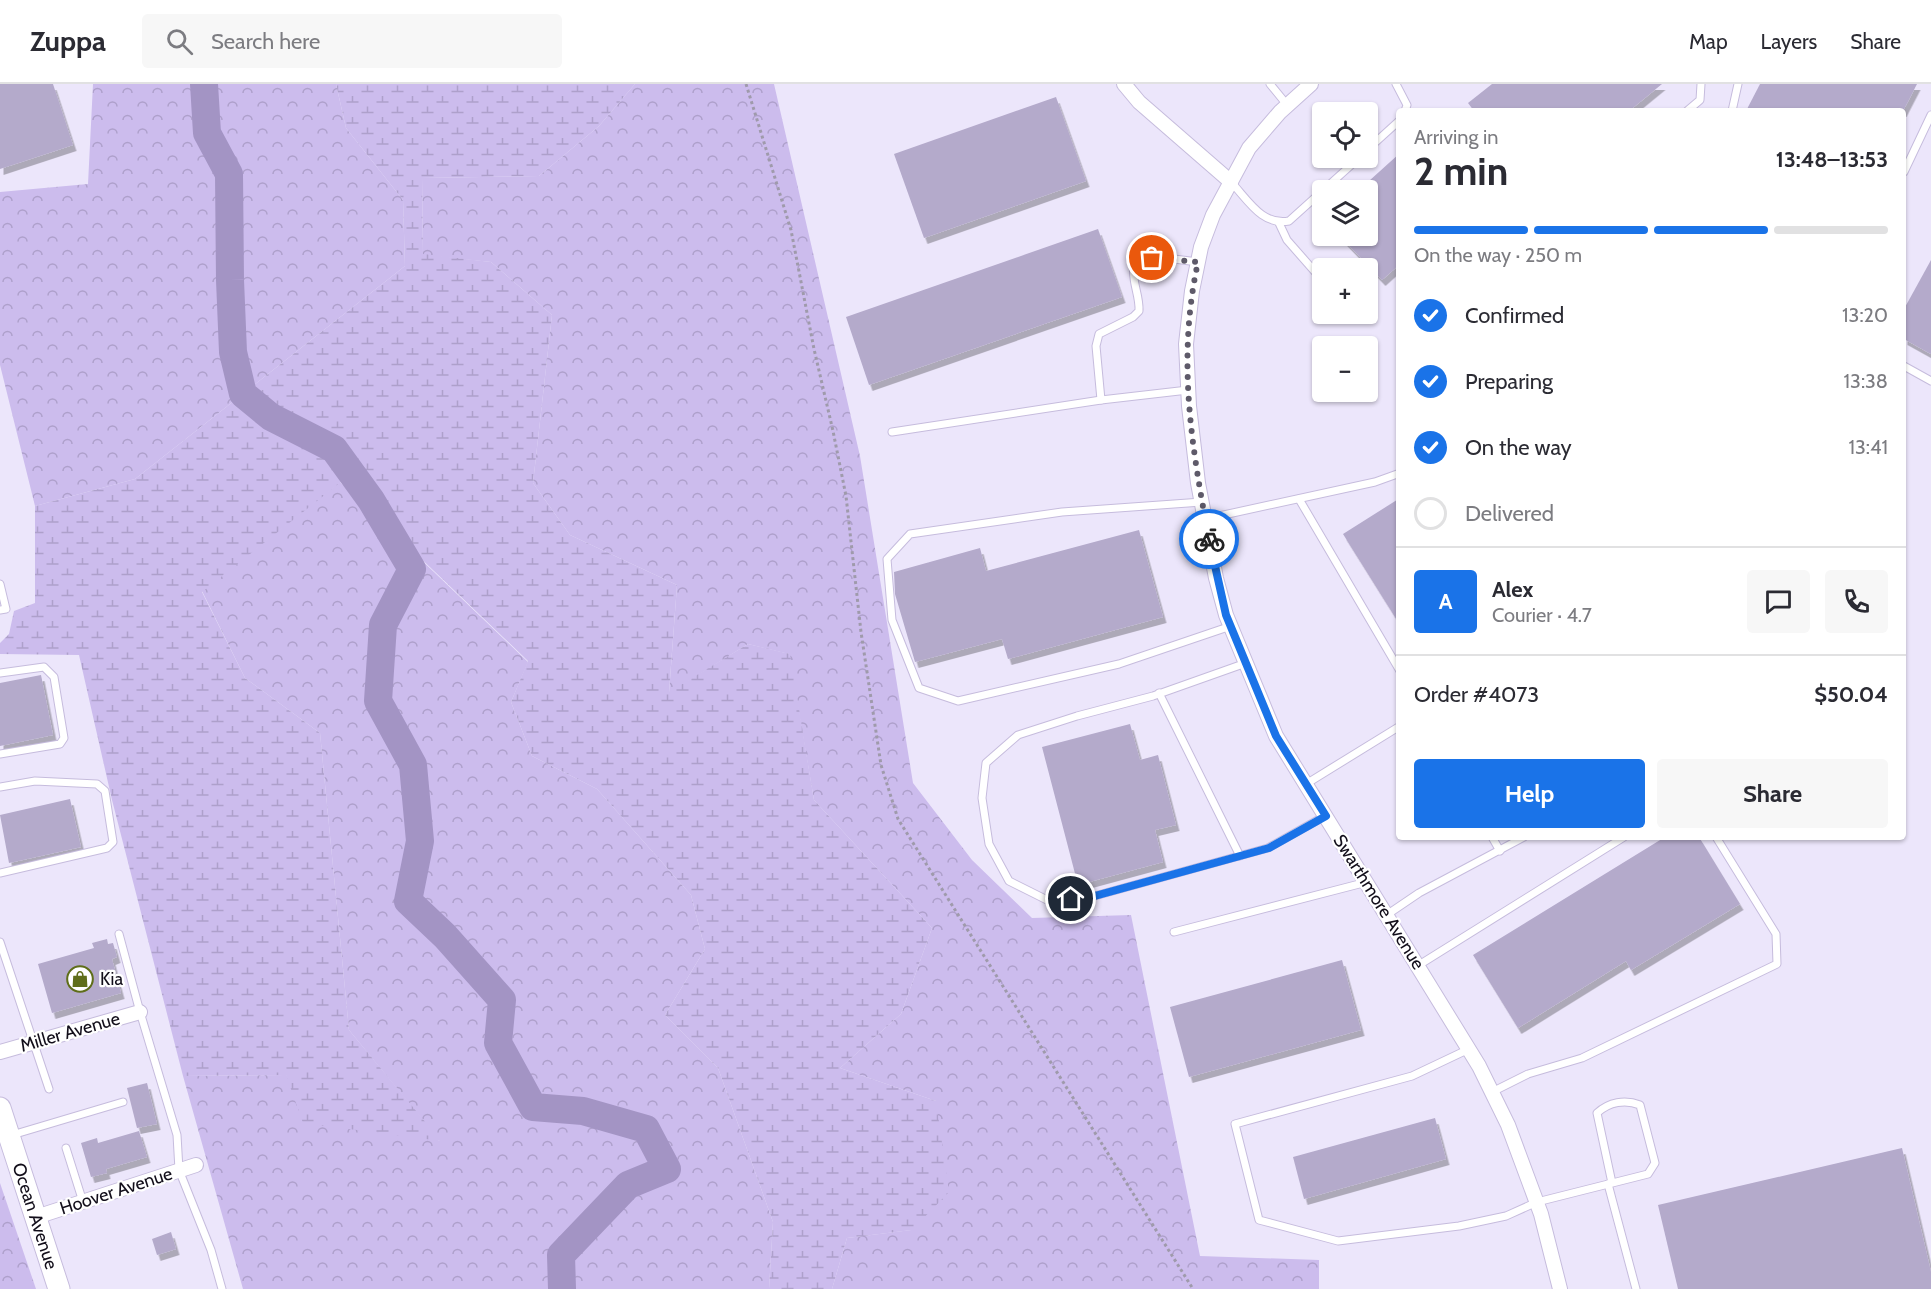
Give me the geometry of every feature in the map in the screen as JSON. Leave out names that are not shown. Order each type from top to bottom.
[{"type":"main road","name":"Ocean Avenue","points":[[0,1108],[59,1289]]},
{"type":"street","points":[[1124,84],[1139,102],[1231,182]]},
{"type":"street","name":"Swarthmore Avenue","points":[[1311,84],[1249,148],[1213,215],[1198,262],[1192,291],[1186,344],[1188,390],[1202,502],[1216,578],[1231,626],[1276,736],[1419,965],[1469,1049],[1508,1125],[1536,1202],[1560,1289]]},
{"type":"street","name":"Miller Avenue","points":[[0,1052],[140,1012]]},
{"type":"street","name":"Hoover Avenue","points":[[36,1217],[196,1165]]},
{"type":"lane","points":[[1270,84],[1288,106]]},
{"type":"lane","points":[[1396,84],[1407,105],[1406,108]]},
{"type":"lane","points":[[1691,108],[1700,100],[1701,84]]},
{"type":"lane","points":[[1733,108],[1738,84]]},
{"type":"lane","points":[[1906,168],[1931,116]]},
{"type":"lane","points":[[1378,140],[1396,124]]},
{"type":"lane","points":[[1231,182],[1266,219],[1279,223],[1289,221],[1348,168]]},
{"type":"lane","points":[[1279,223],[1287,240],[1312,268]]},
{"type":"lane","points":[[1101,400],[1096,346],[1099,334],[1133,317],[1139,311],[1140,303],[1132,275],[1134,265],[1142,259],[1152,258],[1198,262]]},
{"type":"lane","points":[[1906,367],[1931,381]]},
{"type":"lane","points":[[892,432],[1101,400],[1188,390]]},
{"type":"lane","points":[[1205,519],[1375,483],[1396,475]]},
{"type":"lane","points":[[1299,499],[1396,663]]},
{"type":"lane","points":[[1202,502],[1062,512],[910,534],[887,559],[892,620],[919,688],[958,700],[1119,664],[1231,626]]},
{"type":"lane","points":[[0,584],[6,609],[0,610]]},
{"type":"lane","points":[[1246,663],[1159,693],[1018,735],[986,763],[982,798],[989,843],[1009,880],[1052,902],[1091,897],[1269,848],[1326,816]]},
{"type":"lane","points":[[0,673],[44,667],[54,677],[64,738],[60,744],[0,754]]},
{"type":"lane","points":[[1159,693],[1240,856]]},
{"type":"lane","points":[[1306,784],[1396,728]]},
{"type":"lane","points":[[0,787],[35,782],[97,784],[105,791],[113,842],[107,848],[0,873]]},
{"type":"lane","points":[[1494,840],[1500,850]]},
{"type":"lane","points":[[1388,914],[1419,893],[1518,840]]},
{"type":"lane","points":[[1419,965],[1619,840]]},
{"type":"lane","points":[[1492,1092],[1528,1074],[1582,1058],[1777,964],[1776,934],[1718,840]]},
{"type":"lane","points":[[1174,932],[1367,882]]},
{"type":"lane","points":[[119,934],[177,1135],[179,1170],[212,1250],[222,1289]]},
{"type":"lane","points":[[0,942],[49,1089]]},
{"type":"lane","points":[[1469,1049],[1412,1076],[1234,1124],[1259,1220],[1338,1241],[1459,1226],[1506,1216],[1536,1202],[1610,1183],[1648,1174],[1655,1162],[1640,1105],[1629,1101],[1605,1106],[1597,1113],[1610,1183],[1636,1289]]},
{"type":"lane","points":[[9,1136],[123,1102]]},
{"type":"lane","points":[[66,1148],[83,1202]]},
{"type":"path","points":[[746,84],[791,230],[814,349],[833,431],[846,496],[861,632],[881,765],[898,819],[1193,1289]]},
{"type":"green space","points":[[93,84],[336,84],[346,128],[403,200],[405,266],[135,479],[35,506],[0,365],[0,192],[88,184]]},
{"type":"green space","points":[[336,84],[635,84],[599,126],[539,176],[422,178],[423,254],[491,262],[552,315],[533,483],[570,535],[677,585],[669,692],[748,644],[790,654],[814,800],[932,928],[901,1014],[840,1068],[936,1101],[949,1192],[912,1230],[847,1238],[832,1289],[769,1289],[773,1222],[718,1068],[665,1015],[705,949],[691,895],[597,789],[532,756],[511,702],[528,661],[341,482],[202,592],[245,678],[320,733],[349,1030],[441,1141],[303,1123],[286,1075],[183,1076],[112,800],[79,655],[0,654],[0,643],[9,634],[14,611],[35,603],[35,506],[135,479],[405,266],[403,200],[346,128]]},
{"type":"green space","points":[[635,84],[774,84],[860,456],[913,783],[972,860],[1032,918],[1131,915],[1200,1256],[1319,1260],[1319,1289],[832,1289],[847,1238],[911,1230],[936,1101],[840,1068],[901,1014],[932,928],[814,800],[789,654],[748,644],[669,693],[677,585],[570,535],[533,483],[552,315],[491,262],[423,255],[422,178],[539,176],[599,126]]},
{"type":"green space","points":[[340,482],[528,662],[511,702],[532,756],[597,789],[691,895],[705,949],[665,1015],[718,1068],[773,1222],[769,1289],[243,1289],[183,1076],[286,1075],[440,1141],[349,1030],[320,733],[245,678],[202,591]]},
{"type":"green space","points":[[0,1183],[36,1289],[0,1289]]},
{"type":"building","points":[[0,84],[53,84],[73,145],[0,169]]},
{"type":"building","points":[[1492,84],[1662,84],[1633,108],[1472,108],[1468,103]]},
{"type":"building","points":[[1760,84],[1917,84],[1905,108],[1748,108]]},
{"type":"building","points":[[1056,97],[1086,181],[924,238],[894,154]]},
{"type":"building","points":[[1396,157],[1396,268],[1382,280],[1378,276],[1378,258],[1361,258],[1350,246],[1378,246],[1378,180],[1370,180]]},
{"type":"building","points":[[1098,229],[1122,297],[869,385],[846,317]]},
{"type":"building","points":[[1931,260],[1931,354],[1906,340],[1906,305]]},
{"type":"building","points":[[1396,501],[1396,619],[1343,534]]},
{"type":"building","points":[[1139,530],[1163,617],[1008,659],[1002,639],[915,662],[895,594],[894,572],[980,548],[986,571]]},
{"type":"building","points":[[41,675],[53,735],[0,746],[0,683]]},
{"type":"building","points":[[1130,724],[1140,760],[1158,755],[1176,825],[1155,830],[1163,862],[1078,885],[1042,747]]},
{"type":"building","points":[[70,799],[81,847],[9,863],[0,815]]},
{"type":"building","points":[[1660,840],[1701,840],[1740,904],[1631,970],[1626,961],[1518,1028],[1473,955]]},
{"type":"building","name":"Kia","points":[[107,939],[108,944],[113,943],[117,957],[112,959],[121,993],[52,1013],[38,964],[94,948],[92,943]]},
{"type":"building","points":[[1342,960],[1361,1030],[1189,1077],[1170,1007]]},
{"type":"building","points":[[147,1083],[157,1124],[137,1128],[127,1088]]},
{"type":"building","points":[[1435,1118],[1446,1159],[1304,1199],[1293,1157]]},
{"type":"building","points":[[139,1131],[147,1157],[106,1169],[107,1173],[91,1177],[81,1143],[97,1138],[98,1143]]},
{"type":"building","points":[[1902,1148],[1931,1272],[1931,1289],[1678,1289],[1658,1205]]},
{"type":"building","points":[[171,1232],[176,1249],[157,1255],[152,1239]]},
{"type":"waterway","points":[[204,84],[207,133],[229,174],[233,352],[243,394],[271,417],[334,449],[371,500],[412,569],[383,625],[378,701],[413,765],[420,841],[408,901],[445,936],[502,1000],[498,1043],[533,1107],[583,1111],[646,1129],[667,1169],[628,1185],[561,1255],[562,1289]]},
{"type":"way so far","points":[[1152,258],[1198,262],[1186,344],[1189,406],[1198,483],[1209,539]]},
{"type":"place","name":"Kia","points":[[80,979]]},
{"type":"route","points":[[1071,899],[1091,897],[1269,848],[1326,816],[1276,736],[1226,615],[1209,539]]}]
